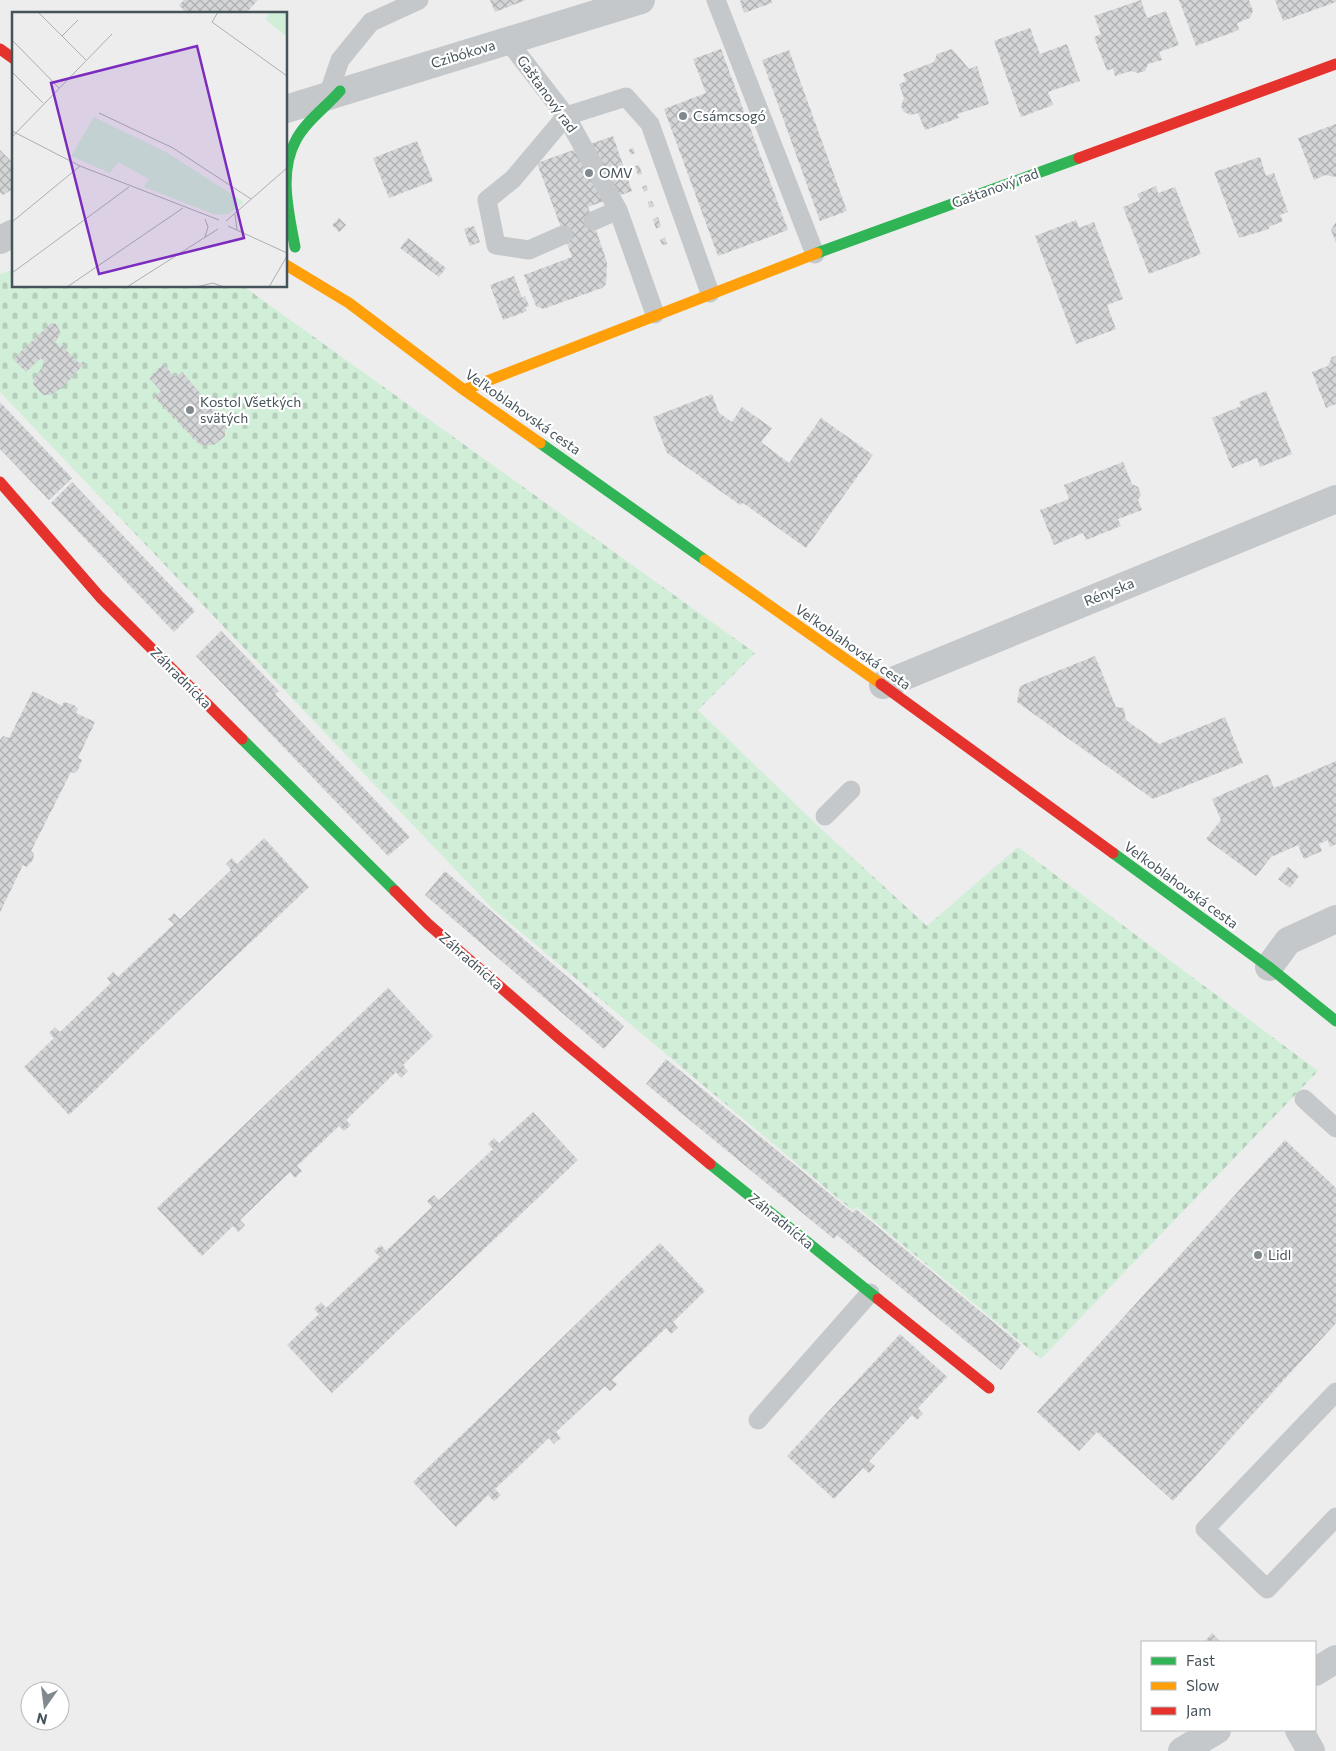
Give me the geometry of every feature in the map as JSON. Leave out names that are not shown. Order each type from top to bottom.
[{"type":"street","name":"Czibókova","points":[[288,108],[641,0]]},
{"type":"street","points":[[0,38],[12,43]]},
{"type":"street","points":[[0,50],[12,58]]},
{"type":"street","name":"Gaštanový rad","points":[[464,390],[710,293],[1336,64]]},
{"type":"street","points":[[288,240],[299,251],[288,202],[288,168],[296,141],[334,93]]},
{"type":"street","points":[[0,240],[12,234]]},
{"type":"street","name":"Veľkoblahovská cesta","points":[[288,267],[349,303],[464,390],[883,685],[1269,967],[1336,1021]]},
{"type":"street","name":"Veľkoblahovská cesta","points":[[315,268],[349,303]]},
{"type":"street","name":"Záhradnícka","points":[[0,482],[100,597],[428,924],[679,1139],[990,1388]]},
{"type":"street","name":"Rényska","points":[[883,685],[1336,499]]},
{"type":"street","points":[[1269,967],[1288,941],[1336,919]]},
{"type":"street","points":[[1316,1671],[1336,1659]]},
{"type":"street","points":[[1182,1751],[1215,1731]]},
{"type":"street","points":[[1301,1731],[1311,1751]]},
{"type":"lane","points":[[334,93],[340,60],[371,22],[418,0]]},
{"type":"lane","points":[[716,0],[815,254]]},
{"type":"lane","name":"Gaštanový rad","points":[[508,40],[566,116],[618,210],[655,314]]},
{"type":"lane","points":[[563,234],[529,250],[496,245],[487,200],[513,179],[566,116],[626,97],[650,124],[710,293]]},
{"type":"lane","points":[[593,221],[618,210]]},
{"type":"lane","points":[[825,816],[850,790]]},
{"type":"lane","points":[[1304,1099],[1336,1128]]},
{"type":"lane","points":[[758,1420],[870,1293]]},
{"type":"lane","points":[[1336,1392],[1205,1529],[1267,1589],[1336,1517]]},
{"type":"green space","points":[[12,270],[12,288],[246,288],[755,653],[698,710],[817,825],[927,926],[1018,847],[1318,1071],[1041,1359],[857,1207],[852,1210],[493,909],[0,392],[0,274]]},
{"type":"building","points":[[184,0],[258,0],[247,12],[185,12],[179,5]]},
{"type":"building","points":[[490,0],[526,0],[495,12]]},
{"type":"building","points":[[771,0],[772,3],[744,13],[740,1]]},
{"type":"building","points":[[1141,0],[1147,18],[1166,11],[1179,45],[1159,52],[1162,60],[1148,64],[1145,71],[1138,73],[1131,71],[1115,76],[1113,68],[1107,71],[1094,37],[1101,34],[1094,16]]},
{"type":"building","points":[[1179,0],[1249,0],[1253,11],[1250,18],[1237,23],[1239,30],[1196,46]]},
{"type":"building","points":[[1275,0],[1336,0],[1336,2],[1283,21]]},
{"type":"building","points":[[1030,28],[1040,54],[1067,44],[1080,81],[1048,92],[1053,105],[1021,117],[994,41]]},
{"type":"building","points":[[721,49],[788,230],[718,256],[664,109],[706,93],[693,59]]},
{"type":"building","points":[[952,49],[969,69],[977,66],[989,104],[957,114],[959,118],[925,130],[918,113],[911,115],[904,112],[901,106],[904,98],[899,84],[906,81],[903,74],[934,62],[937,54]]},
{"type":"building","points":[[789,50],[847,211],[820,221],[762,60]]},
{"type":"building","points":[[1336,124],[1336,177],[1325,175],[1314,180],[1298,138]]},
{"type":"building","points":[[613,136],[632,191],[588,207],[607,262],[606,284],[602,288],[543,309],[536,306],[524,275],[572,257],[537,163]]},
{"type":"building","points":[[417,141],[433,181],[389,198],[373,158]]},
{"type":"building","points":[[633,148],[635,153],[631,155],[629,150]]},
{"type":"building","points":[[0,150],[12,162],[12,189],[3,195],[0,193]]},
{"type":"building","points":[[1260,157],[1266,176],[1274,173],[1288,212],[1280,215],[1283,221],[1269,227],[1269,229],[1239,238],[1214,172]]},
{"type":"building","points":[[639,165],[642,174],[638,175],[635,166]]},
{"type":"building","points":[[646,185],[648,190],[644,192],[642,187]]},
{"type":"building","points":[[1156,186],[1158,193],[1175,187],[1201,254],[1149,274],[1123,207],[1140,200],[1137,194]]},
{"type":"building","points":[[652,201],[654,206],[649,208],[648,202]]},
{"type":"building","points":[[658,217],[661,226],[656,229],[653,219]]},
{"type":"building","points":[[339,218],[346,225],[339,232],[332,225]]},
{"type":"building","points":[[1076,220],[1079,228],[1094,222],[1123,299],[1107,305],[1116,329],[1076,344],[1035,236]]},
{"type":"building","points":[[1336,222],[1336,243],[1331,230]]},
{"type":"building","points":[[474,226],[480,242],[470,246],[464,229]]},
{"type":"building","points":[[665,237],[667,244],[662,245],[660,240]]},
{"type":"building","points":[[408,238],[446,268],[439,277],[400,248]]},
{"type":"building","points":[[514,276],[522,298],[525,296],[529,306],[525,307],[527,311],[503,320],[490,285]]},
{"type":"building","points":[[51,323],[56,324],[61,333],[55,342],[60,347],[64,342],[66,343],[63,347],[80,364],[84,361],[85,363],[62,388],[50,395],[43,395],[33,384],[34,378],[45,364],[41,358],[26,372],[13,359]]},
{"type":"building","points":[[1336,356],[1336,404],[1326,408],[1312,372],[1328,366],[1332,357]]},
{"type":"building","name":"Kostol Všetkých svätých","points":[[163,364],[175,377],[182,372],[225,422],[225,436],[214,445],[200,445],[154,397],[161,391],[149,378]]},
{"type":"building","points":[[1266,391],[1292,454],[1260,467],[1257,458],[1232,468],[1212,418],[1241,406],[1239,402]]},
{"type":"building","points":[[712,394],[719,413],[732,422],[742,407],[772,428],[761,442],[789,463],[821,418],[873,455],[806,548],[743,503],[740,505],[667,453],[653,417]]},
{"type":"building","points":[[0,402],[72,478],[49,500],[0,449]]},
{"type":"building","points":[[1123,462],[1132,484],[1138,487],[1141,495],[1138,500],[1142,510],[1118,519],[1121,526],[1086,540],[1083,533],[1054,545],[1040,510],[1069,499],[1064,485]]},
{"type":"building","points":[[72,482],[195,611],[174,632],[51,503]]},
{"type":"building","points":[[221,631],[279,691],[275,694],[410,837],[388,856],[196,656]]},
{"type":"building","points":[[1095,656],[1116,707],[1124,708],[1126,720],[1159,744],[1225,717],[1243,763],[1153,799],[1017,702],[1020,686]]},
{"type":"building","points":[[33,691],[62,706],[64,702],[74,705],[78,709],[76,713],[95,722],[78,758],[82,760],[78,770],[75,773],[71,772],[31,851],[34,854],[33,860],[27,867],[23,865],[0,912],[0,740],[3,736],[9,738]]},
{"type":"building","points":[[1336,761],[1336,844],[1330,847],[1328,840],[1319,844],[1322,851],[1304,859],[1298,845],[1271,857],[1256,876],[1206,839],[1221,820],[1212,799],[1268,774],[1274,788]]},
{"type":"building","points":[[264,838],[309,887],[69,1115],[24,1067],[54,1038],[49,1033],[55,1027],[60,1032],[111,983],[107,978],[113,972],[118,977],[174,924],[168,919],[174,913],[180,919],[231,870],[226,864],[232,858],[237,864]]},
{"type":"building","points":[[1288,867],[1299,876],[1290,888],[1278,879]]},
{"type":"building","points":[[445,871],[624,1026],[604,1049],[425,895]]},
{"type":"building","points":[[388,988],[433,1036],[403,1065],[408,1071],[401,1078],[396,1072],[346,1120],[351,1125],[344,1131],[339,1126],[297,1166],[302,1171],[295,1178],[290,1172],[240,1220],[245,1225],[238,1232],[233,1226],[202,1256],[157,1208]]},
{"type":"building","points":[[666,1059],[853,1213],[856,1209],[1021,1345],[1001,1370],[837,1235],[834,1239],[646,1084]]},
{"type":"building","points":[[533,1112],[578,1160],[332,1393],[287,1345],[319,1314],[314,1309],[321,1302],[326,1308],[380,1257],[374,1251],[381,1245],[386,1251],[432,1207],[427,1201],[434,1195],[439,1200],[493,1149],[488,1144],[494,1138],[499,1143]]},
{"type":"building","name":"Lidl","points":[[1285,1140],[1336,1188],[1336,1323],[1173,1501],[1097,1432],[1079,1451],[1037,1412]]},
{"type":"building","points":[[660,1243],[705,1291],[673,1322],[678,1328],[671,1334],[666,1328],[612,1380],[617,1384],[610,1391],[605,1386],[556,1432],[561,1438],[554,1444],[549,1438],[495,1489],[501,1495],[494,1501],[488,1495],[456,1527],[413,1482]]},
{"type":"building","points":[[900,1334],[947,1377],[918,1408],[923,1414],[917,1420],[912,1415],[869,1461],[875,1466],[869,1473],[863,1468],[834,1499],[787,1456]]},
{"type":"building","points":[[1212,1633],[1220,1641],[1205,1641]]},
{"type":"traffic: fast","points":[[288,162],[300,133],[340,91]]},
{"type":"traffic: fast","points":[[817,253],[1079,158]]},
{"type":"traffic: fast","points":[[288,207],[295,247]]},
{"type":"traffic: fast","points":[[540,443],[705,560]]},
{"type":"traffic: fast","points":[[242,739],[395,891]]},
{"type":"traffic: fast","points":[[1113,853],[1269,967],[1336,1021]]},
{"type":"traffic: fast","points":[[710,1164],[878,1299]]},
{"type":"traffic: slow","points":[[464,390],[817,253]]},
{"type":"traffic: slow","points":[[288,266],[349,303],[464,390],[540,443]]},
{"type":"traffic: slow","points":[[705,560],[881,684]]},
{"type":"traffic: jam","points":[[0,49],[12,58]]},
{"type":"traffic: jam","points":[[1079,158],[1336,64]]},
{"type":"traffic: jam","points":[[0,482],[100,597],[242,739]]},
{"type":"traffic: jam","points":[[881,684],[1113,853]]},
{"type":"traffic: jam","points":[[395,891],[428,924],[559,1038],[710,1164]]},
{"type":"traffic: jam","points":[[878,1299],[989,1388]]},
{"type":"place","name":"Csámcsogó","points":[[683,116]]},
{"type":"place","name":"OMV","points":[[589,173]]},
{"type":"place","name":"Kostol Všetkých svätých","points":[[190,410]]},
{"type":"place","name":"Lidl","points":[[1258,1255]]}]
